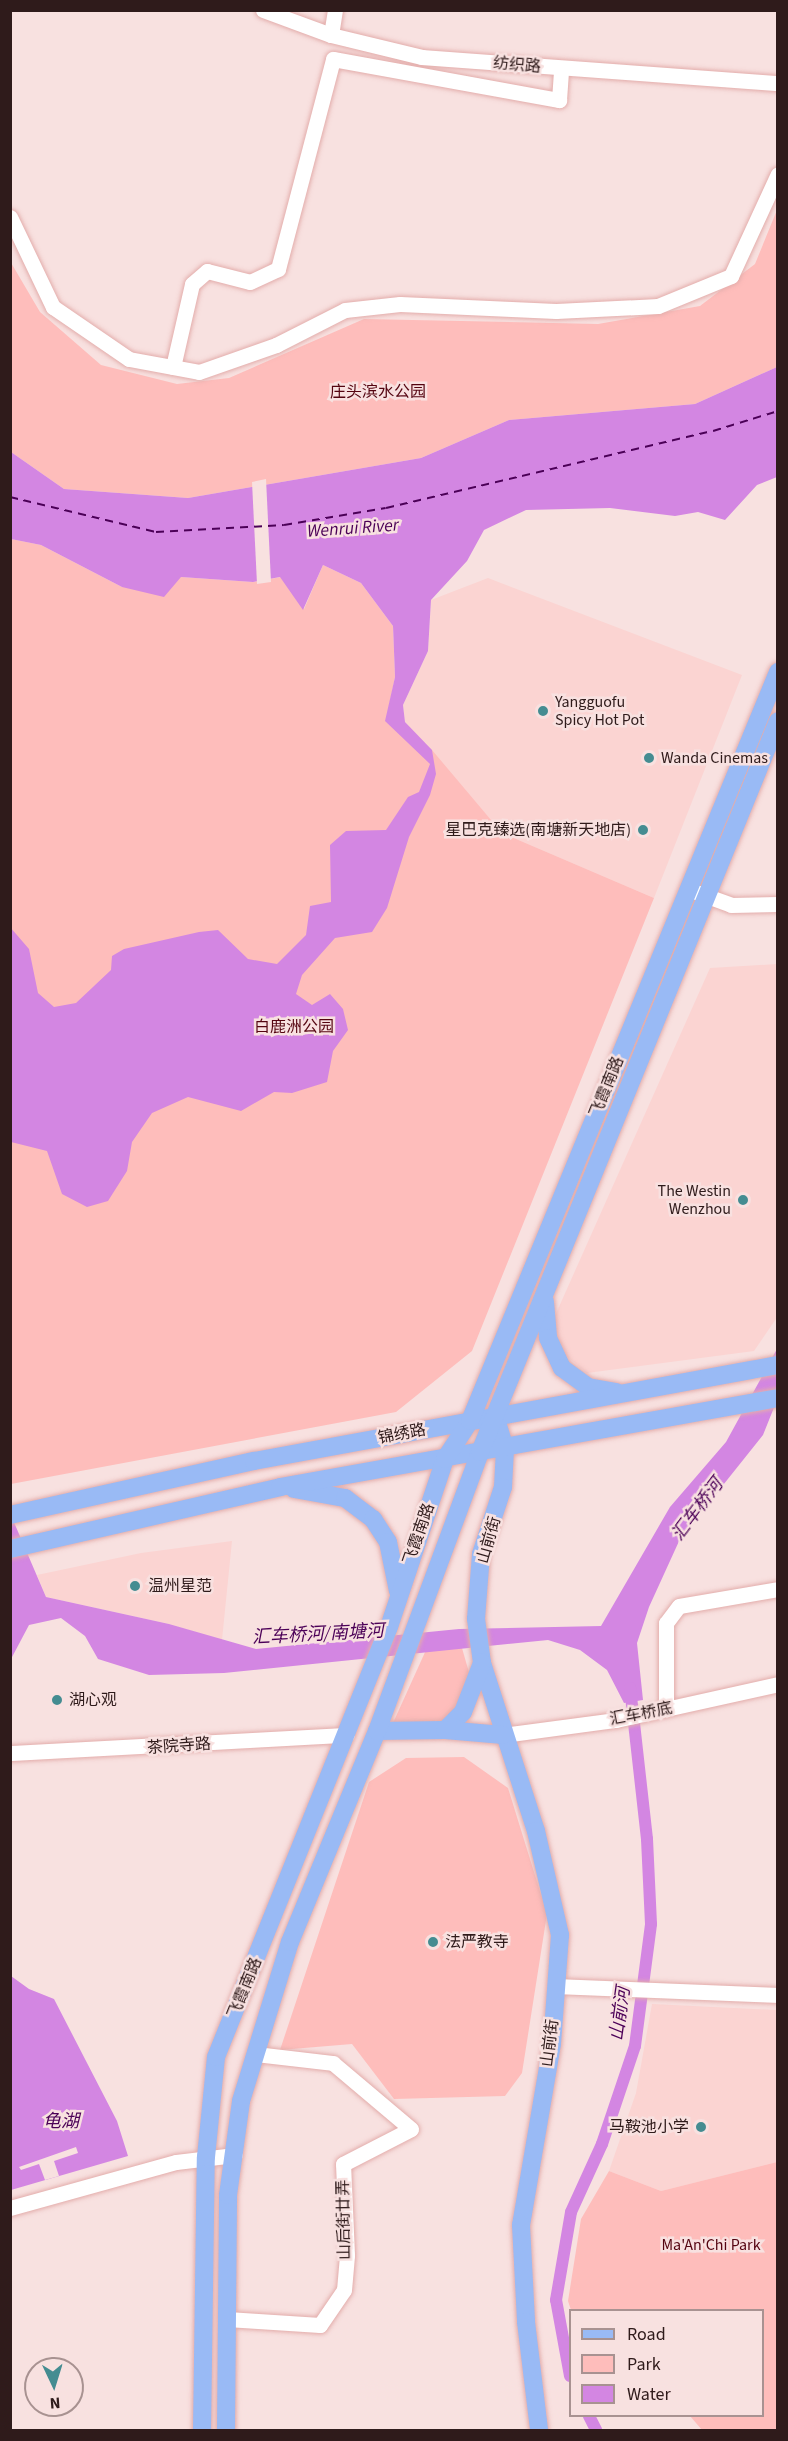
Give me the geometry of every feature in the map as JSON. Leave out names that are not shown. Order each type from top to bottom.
[{"type":"main road","name":"飞霞南路","points":[[226,2430],[228,2195],[241,2101],[290,1942],[377,1731],[383,1709],[480,1452],[496,1419],[545,1295],[777,672]]},
{"type":"main road","name":"飞霞南路","points":[[202,2430],[206,2157],[216,2057],[389,1627],[398,1593],[445,1460],[470,1421],[696,892],[777,721]]},
{"type":"main road","points":[[545,1295],[548,1338],[562,1368],[588,1387],[628,1394]]},
{"type":"main road","name":"锦绣路","points":[[19,1514],[254,1461],[470,1421],[496,1419],[777,1365]]},
{"type":"main road","name":"锦绣路","points":[[10,1549],[280,1486],[445,1460],[734,1408],[777,1398]]},
{"type":"main road","name":"山前街","points":[[496,1419],[505,1449],[501,1500],[481,1554],[476,1619],[482,1661],[503,1735],[536,1831],[560,1935],[552,2044],[521,2225],[526,2322],[539,2430]]},
{"type":"main road","points":[[280,1486],[345,1498],[373,1519],[388,1542],[398,1593]]},
{"type":"main road","name":"山前街","points":[[445,1730],[463,1712],[482,1661]]},
{"type":"main road","points":[[377,1731],[445,1730],[503,1735]]},
{"type":"street","name":"纺织路","points":[[263,10],[331,35],[422,57],[561,69],[734,77],[777,83]]},
{"type":"street","points":[[331,35],[335,10]]},
{"type":"street","points":[[172,367],[192,284],[207,271],[250,282],[278,269],[333,59],[559,100],[561,69]]},
{"type":"street","points":[[10,217],[53,307],[129,359],[199,372],[212,370],[276,345],[345,310],[400,304],[556,311],[658,306],[731,276],[777,174]]},
{"type":"street","points":[[696,892],[731,904],[777,904]]},
{"type":"street","points":[[661,1710],[666,1623],[679,1606],[777,1589]]},
{"type":"street","name":"汇车桥底","points":[[503,1735],[616,1720],[777,1684]]},
{"type":"street","name":"茶院寺路","points":[[10,1753],[347,1736]]},
{"type":"street","points":[[556,1986],[777,1995]]},
{"type":"street","name":"山后街廿弄","points":[[227,2319],[320,2325],[344,2290],[343,2164],[411,2129],[333,2063],[255,2054]]},
{"type":"street","points":[[10,2208],[206,2157],[235,2155]]},
{"type":"shaded area","points":[[488,578],[742,675],[654,898],[502,833],[405,722],[403,705],[428,651],[431,600]]},
{"type":"shaded area","points":[[777,964],[778,1316],[754,1351],[587,1373],[557,1348],[554,1318],[710,968]]},
{"type":"shaded area","name":"温州星范","points":[[232,1541],[222,1640],[169,1624],[46,1597],[37,1575],[141,1553]]},
{"type":"shaded area","name":"马鞍池小学","points":[[652,2004],[777,2010],[777,2162],[661,2191],[609,2171],[636,2093]]},
{"type":"green space","name":"庄头滨水公园","points":[[777,210],[777,367],[695,404],[509,420],[421,458],[188,498],[64,489],[11,452],[10,261],[40,312],[101,365],[177,384],[229,378],[364,319],[598,324],[700,306],[755,264]]},
{"type":"green space","name":"白鹿洲公园","points":[[11,539],[41,545],[122,587],[181,577],[253,582],[281,577],[304,609],[323,565],[361,583],[393,626],[395,677],[386,721],[432,750],[502,833],[654,898],[472,1351],[396,1412],[11,1484]]},
{"type":"green space","points":[[462,1648],[472,1683],[448,1723],[393,1723],[426,1650]]},
{"type":"green space","points":[[464,1757],[508,1788],[547,1914],[522,2073],[505,2096],[394,2099],[352,2044],[280,2050],[369,1782],[406,1758]]},
{"type":"green space","name":"Ma'An'Chi Park","points":[[777,2162],[777,2430],[702,2430],[691,2417],[764,2417],[764,2309],[571,2309],[568,2301],[581,2219],[609,2171],[661,2191]]},
{"type":"water","name":"Wenrui River","points":[[777,367],[777,477],[757,485],[725,520],[698,512],[675,516],[610,508],[526,510],[484,530],[467,561],[431,600],[428,651],[403,705],[405,722],[432,750],[436,774],[430,795],[409,837],[387,908],[372,932],[335,938],[302,975],[296,994],[312,1005],[330,994],[343,1009],[348,1030],[333,1051],[327,1082],[292,1093],[274,1092],[241,1111],[188,1097],[152,1113],[132,1142],[127,1171],[108,1201],[87,1207],[62,1194],[47,1151],[11,1142],[10,927],[29,949],[38,993],[54,1007],[76,1003],[111,970],[112,956],[124,949],[199,932],[218,930],[248,959],[277,964],[306,935],[310,906],[331,902],[330,845],[346,831],[386,830],[408,797],[419,792],[430,764],[385,721],[395,677],[393,626],[361,583],[323,565],[303,610],[280,577],[253,582],[181,577],[164,597],[122,587],[41,545],[11,539],[11,452],[64,489],[188,498],[421,458],[509,420],[695,404]]},
{"type":"water","name":"汇车桥河","points":[[777,1349],[777,1400],[763,1435],[680,1539],[649,1607],[637,1643],[643,1700],[624,1703],[607,1670],[580,1650],[548,1640],[224,1673],[149,1675],[98,1659],[85,1636],[61,1618],[29,1625],[11,1659],[10,1513],[46,1597],[169,1624],[256,1649],[459,1629],[601,1626],[670,1507],[726,1442]]},
{"type":"water","name":"龟湖","points":[[11,1976],[29,1989],[54,1999],[117,2121],[128,2156],[11,2190]]},
{"type":"pier","points":[[266,479],[271,582],[257,584],[252,482]]},
{"type":"pier","points":[[76,2147],[78,2153],[54,2161],[59,2176],[45,2180],[39,2164],[21,2170],[19,2167]]},
{"type":"waterway","name":"山前河","points":[[569,2371],[556,2300],[571,2212],[602,2144],[635,2046],[651,1924],[647,1839],[630,1688]]},
{"type":"waterway","name":"山前河","points":[[590,2417],[596,2430]]},
{"type":"ferry route","points":[[10,497],[156,532],[284,525],[386,508],[713,431],[778,411]]},
{"type":"place","name":"Yangguofu Spicy Hot Pot","points":[[543,711]]},
{"type":"place","name":"Wanda Cinemas","points":[[649,758]]},
{"type":"place","name":"星巴克臻选(南塘新天地店)","points":[[643,830]]},
{"type":"place","name":"The Westin Wenzhou","points":[[743,1200]]},
{"type":"place","name":"温州星范","points":[[135,1586]]},
{"type":"place","name":"湖心观","points":[[57,1700]]},
{"type":"place","name":"法严教寺","points":[[433,1942]]},
{"type":"place","name":"马鞍池小学","points":[[701,2127]]},
{"type":"water label","name":"汇车桥河/南塘河","points":[[318,1635]]}]
